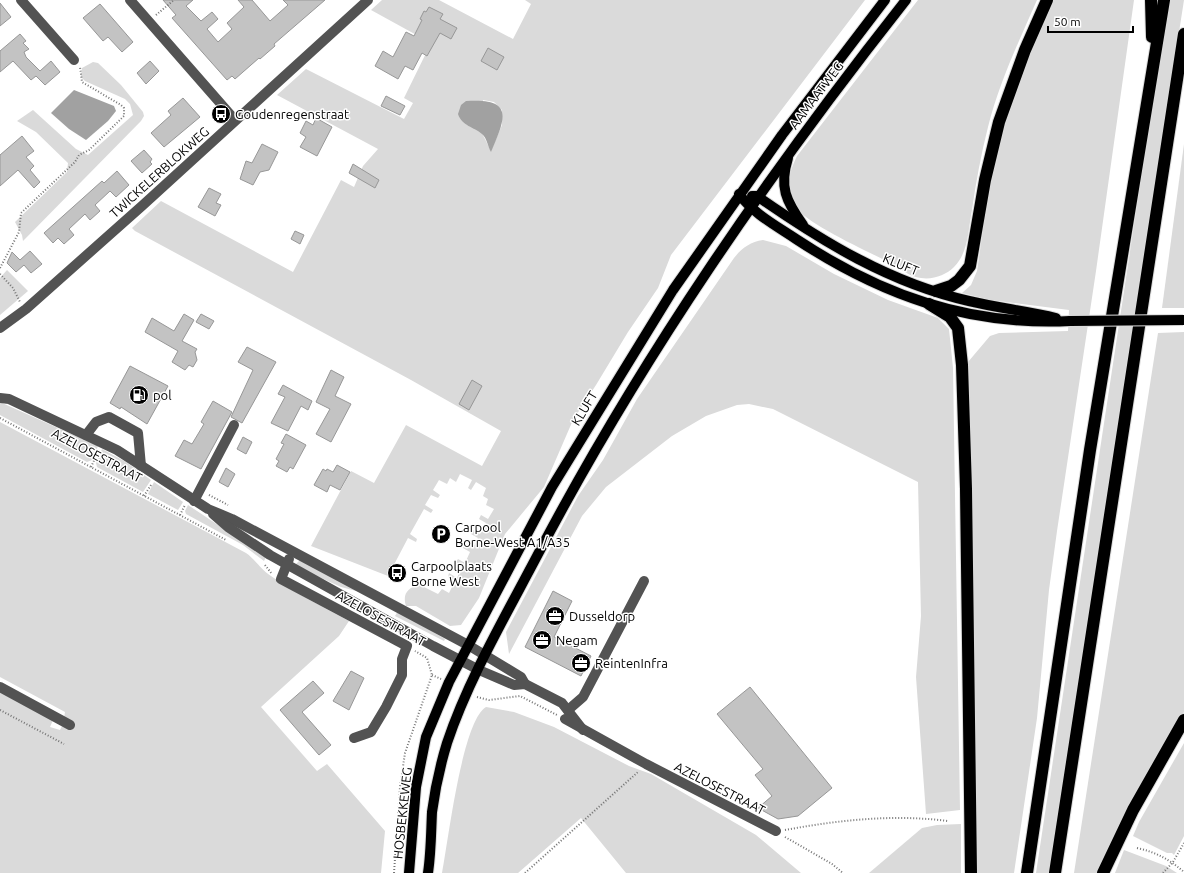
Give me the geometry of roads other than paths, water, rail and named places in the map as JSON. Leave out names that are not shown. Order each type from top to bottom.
[{"type":"highway","points":[[936,292],[951,286],[959,280],[970,266],[985,180],[999,122],[1025,50],[1047,0]]},
{"type":"highway","points":[[1151,0],[1153,64]]},
{"type":"highway","points":[[1027,873],[1090,450],[1164,0]]},
{"type":"highway","points":[[1055,873],[1184,34]]},
{"type":"highway","points":[[929,304],[950,317],[958,328],[962,365],[966,489],[971,873]]},
{"type":"highway","points":[[1103,873],[1133,810],[1184,720]]},
{"type":"main road","name":"AAMAATWEG","points":[[739,194],[885,0]]},
{"type":"main road","name":"AAMAATWEG","points":[[749,208],[841,82],[906,0]]},
{"type":"main road","points":[[791,150],[785,170],[784,184],[789,204],[807,230]]},
{"type":"main road","name":"KLUFT","points":[[739,194],[757,196],[807,230],[858,260],[899,279],[936,292],[969,301],[1070,320]]},
{"type":"main road","name":"KLUFT","points":[[739,194],[749,208],[803,244],[856,274],[929,304],[964,314],[1001,320],[1035,322],[1070,320],[1183,320]]},
{"type":"main road","name":"KLUFT","points":[[468,645],[552,487],[591,420],[673,290],[739,194]]},
{"type":"main road","points":[[428,873],[432,812],[438,776],[448,741],[485,655],[564,504],[624,400],[652,354],[749,208]]},
{"type":"main road","name":"HOSBEKKEWEG","points":[[409,873],[414,799],[426,737],[449,682],[468,645]]},
{"type":"street","points":[[130,0],[235,120]]},
{"type":"street","name":"TWICKELERBLOKWEG","points":[[0,328],[26,309],[368,0]]},
{"type":"street","points":[[26,2],[74,60]]},
{"type":"street","name":"AZELOSESTRAAT","points":[[0,390],[5,399],[117,450],[208,509],[228,527],[287,565],[479,670],[514,685],[525,684],[562,703],[567,714],[583,730],[776,831]]},
{"type":"street","points":[[86,435],[96,422],[109,417],[138,432],[141,466]]},
{"type":"street","points":[[194,500],[234,425]]},
{"type":"street","name":"AZELOSESTRAAT","points":[[208,509],[232,519],[468,645],[521,677],[525,684]]},
{"type":"street","name":"AZELOSESTRAAT","points":[[292,552],[281,579],[407,646],[402,659],[402,675],[386,707],[371,732],[354,738]]},
{"type":"street","points":[[567,714],[583,697],[644,581]]},
{"type":"street","name":"AZELOSESTRAAT","points":[[383,618],[391,604]]},
{"type":"street","points":[[0,687],[70,725]]},
{"type":"place","name":"Goudenregenstraat","points":[[221,114]]},
{"type":"place","name":"pol","points":[[139,395]]},
{"type":"place","name":"Carpool Borne-West A1/A35","points":[[441,534]]},
{"type":"place","name":"Carpoolplaats Borne West","points":[[397,573]]},
{"type":"place","name":"Dusseldorp","points":[[555,616]]},
{"type":"place","name":"Negam","points":[[542,640]]},
{"type":"place","name":"ReintenInfra","points":[[581,663]]}]
